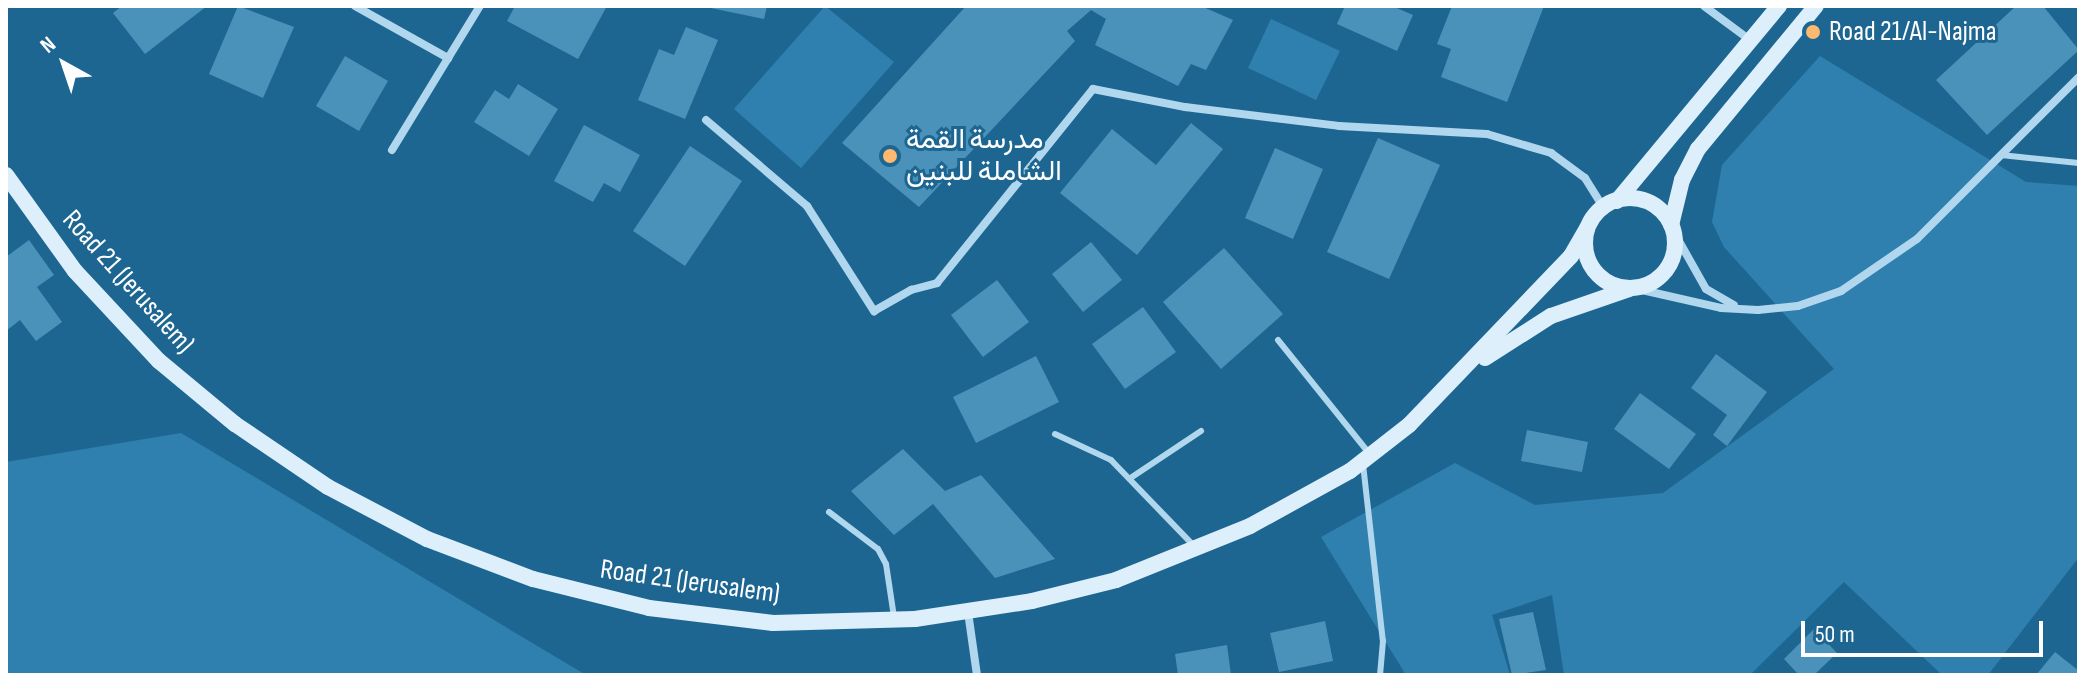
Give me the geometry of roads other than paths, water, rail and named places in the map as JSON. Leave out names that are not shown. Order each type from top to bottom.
[{"type":"main road","points":[[1779,6],[1587,228],[1585,255],[1594,272],[1609,284],[1631,289],[1649,285],[1666,271],[1675,253],[1673,230],[1682,180],[1698,149],[1816,6]]},
{"type":"main road","name":"Road 21 (Jerusalem)","points":[[6,175],[75,271],[159,361],[245,432],[380,516],[533,579],[649,608],[773,623],[894,621],[968,612],[1104,583],[1197,549],[1277,513],[1367,458],[1455,380],[1571,256],[1587,228]]},
{"type":"main road","points":[[1610,204],[1649,202],[1673,230]]},
{"type":"main road","name":"Road 21 (Jerusalem)","points":[[1455,380],[1532,325],[1631,289]]},
{"type":"street","points":[[355,6],[448,58]]},
{"type":"street","points":[[392,150],[480,6]]},
{"type":"street","points":[[1704,6],[1751,40]]},
{"type":"street","points":[[1631,289],[1721,308],[1758,310],[1798,306],[1860,282],[1917,239],[2079,77]]},
{"type":"street","points":[[706,120],[807,206],[874,311],[911,290],[937,283],[1093,89],[1339,126],[1487,134],[1551,153],[1585,178],[1610,204]]},
{"type":"street","points":[[1673,230],[1706,289],[1728,304],[1758,310]]},
{"type":"street","points":[[968,612],[977,675]]},
{"type":"lane","points":[[2001,155],[2079,163]]},
{"type":"lane","points":[[1278,340],[1367,458],[1383,641],[1380,675]]},
{"type":"lane","points":[[1132,477],[1201,431]]},
{"type":"lane","points":[[1055,434],[1089,448],[1132,477],[1197,549]]},
{"type":"lane","points":[[829,512],[878,549],[886,564],[894,621]]},
{"type":"place","name":"Road 21/Al-Najma","points":[[1813,32]]},
{"type":"place","name":"مدرسة القمة الشاملة للبنين","points":[[890,156]]}]
